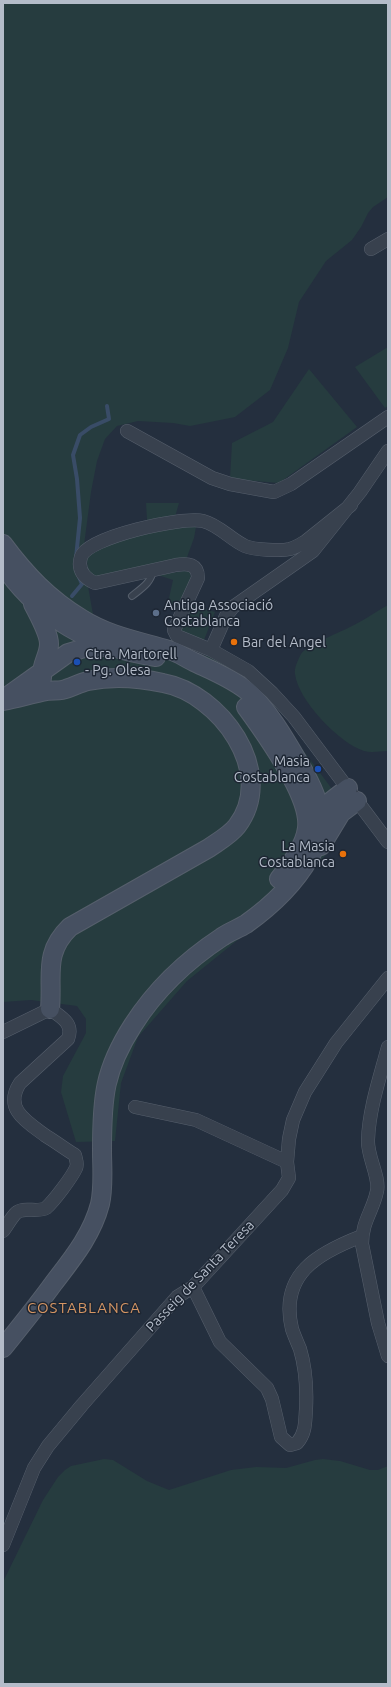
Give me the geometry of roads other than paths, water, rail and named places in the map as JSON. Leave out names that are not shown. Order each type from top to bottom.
[{"type":"main road","points":[[3,544],[26,573],[53,600],[68,620],[71,637],[68,653]]},
{"type":"main road","points":[[3,565],[29,596],[49,614],[70,629],[111,648]]},
{"type":"main road","points":[[29,596],[42,622],[49,644],[41,672],[43,680],[49,691]]},
{"type":"main road","points":[[53,600],[84,620],[105,631],[172,650],[246,690],[272,721],[305,774],[321,811],[320,836],[309,860]]},
{"type":"main road","points":[[49,644],[62,633],[70,629],[105,631]]},
{"type":"main road","points":[[3,700],[68,653],[88,647],[111,648],[147,656],[192,661]]},
{"type":"main road","points":[[3,700],[62,690],[86,682],[112,678],[152,681],[180,687],[202,700],[235,736],[243,749],[251,776],[247,806],[237,826],[227,836],[209,848],[70,928],[59,939],[51,955],[50,1009]]},
{"type":"main road","points":[[225,678],[260,726],[289,772],[312,804],[321,811],[334,815],[341,813]]},
{"type":"main road","points":[[289,772],[303,801],[307,816],[307,829],[303,841]]},
{"type":"main road","points":[[3,1348],[69,1264],[95,1222],[101,1201],[102,1132],[106,1086],[111,1066],[134,1024],[151,1000],[183,966],[223,936],[273,887],[286,871],[321,811],[353,795]]},
{"type":"main road","points":[[223,936],[245,924],[272,902],[287,886],[324,841],[353,795]]},
{"type":"street","points":[[371,249],[388,239]]},
{"type":"street","points":[[127,431],[212,478],[230,484],[274,492],[291,484],[388,417]]},
{"type":"street","points":[[211,650],[226,616],[233,607],[313,551],[351,505],[388,451]]},
{"type":"street","points":[[351,505],[299,546],[289,549],[256,548],[246,546],[210,524],[201,521],[177,522],[136,529],[94,544],[86,549],[81,556],[80,567],[82,574],[95,583],[187,564],[196,568],[198,578],[174,630],[177,636],[211,650],[248,671],[272,693],[294,717],[388,842]]},
{"type":"street","name":"Passeig de Santa Teresa","points":[[3,1545],[8,1523],[34,1468],[62,1428],[177,1298],[194,1287],[282,1190],[289,1178],[287,1162],[289,1138],[293,1120],[305,1092],[336,1043],[388,978]]},
{"type":"street","points":[[3,1032],[50,1009],[69,1026],[71,1032],[68,1038],[20,1083],[15,1090],[13,1099],[15,1107],[27,1122],[75,1156],[76,1168],[52,1203],[42,1210],[22,1210],[16,1213],[3,1231]]},
{"type":"street","points":[[388,1047],[372,1111],[368,1142],[378,1190],[364,1224],[362,1236],[378,1323],[388,1356]]},
{"type":"street","points":[[135,1108],[196,1120],[287,1162]]},
{"type":"street","points":[[194,1287],[220,1342],[267,1388],[272,1399],[281,1437],[290,1445],[297,1443],[304,1432],[307,1393],[305,1370],[292,1329],[289,1305],[290,1295],[301,1272],[316,1259],[362,1236]]},
{"type":"lane","points":[[132,596],[146,586],[152,576],[153,570]]},
{"type":"waterway","points":[[76,558],[80,518],[77,479],[73,455],[80,435],[91,427],[109,419],[107,406]]},
{"type":"waterway","points":[[72,596],[82,584],[79,577]]},
{"type":"place","name":"Antiga Associació Costablanca","points":[[156,613]]},
{"type":"place","name":"Bar del Angel","points":[[234,642]]},
{"type":"place","name":"Ctra. Martorell - Pg. Olesa","points":[[77,662]]},
{"type":"place","name":"Masia Costablanca","points":[[318,769]]},
{"type":"place","name":"La Masia Costablanca","points":[[343,854]]},
{"type":"district","name":"COSTABLANCA","points":[[84,1308]]}]
